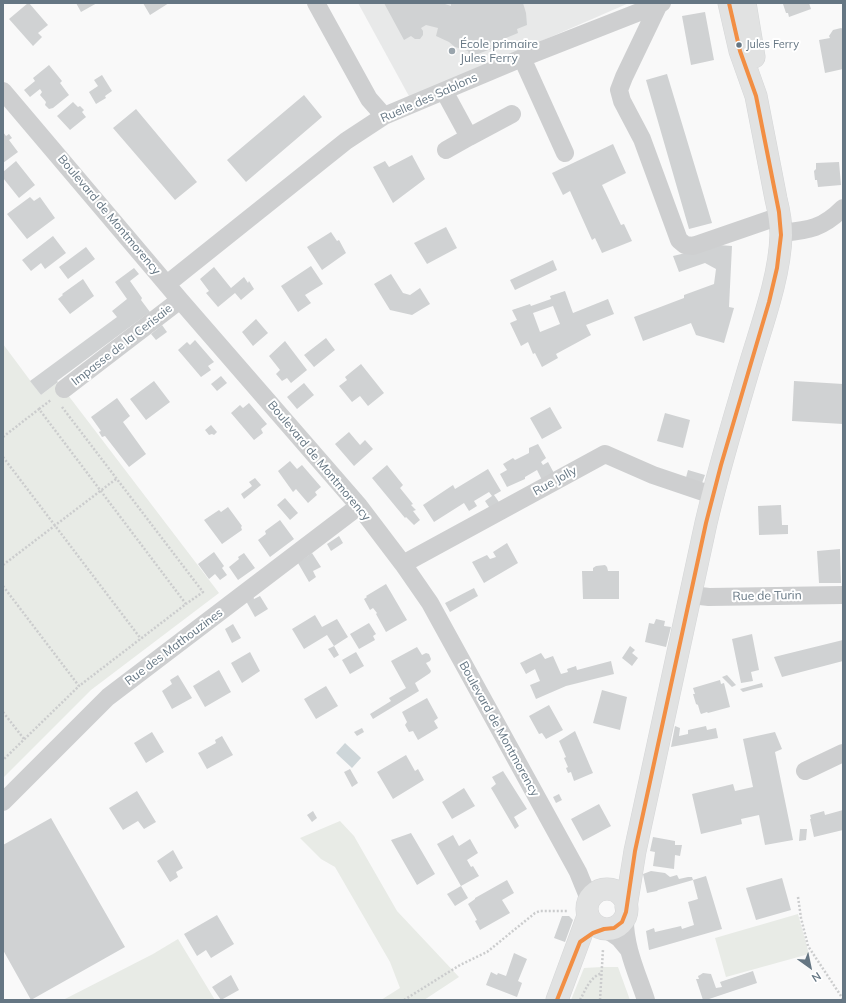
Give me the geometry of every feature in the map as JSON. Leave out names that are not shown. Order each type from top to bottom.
[{"type":"main road","points":[[729,3],[740,51],[756,96]]},
{"type":"main road","points":[[596,910],[618,925],[625,912],[635,851],[712,495],[772,289],[779,253],[780,224],[756,96],[753,52],[745,3]]},
{"type":"main road","points":[[557,1000],[577,947],[580,942],[587,937],[596,910],[612,882],[625,869],[635,851]]},
{"type":"main road","points":[[596,910],[608,890],[619,894],[622,897],[625,912]]},
{"type":"street","points":[[316,3],[368,99],[384,116]]},
{"type":"street","points":[[661,4],[624,77],[619,90],[622,101],[642,139],[679,240],[685,245],[693,246],[780,224],[796,232],[822,225],[843,208]]},
{"type":"street","name":"Ruelle des Sablons","points":[[167,284],[346,141],[384,116],[522,58],[661,4]]},
{"type":"street","points":[[522,58],[565,153]]},
{"type":"street","name":"Boulevard de Montmorency","points":[[3,91],[180,300],[359,506],[404,564],[430,603],[578,872],[590,886],[596,910],[629,950]]},
{"type":"street","points":[[444,91],[469,138]]},
{"type":"street","points":[[446,150],[512,114]]},
{"type":"street","name":"Impasse de la Cerisaie","points":[[61,396],[180,300]]},
{"type":"street","name":"Rue Jolly","points":[[404,564],[605,454],[653,475],[712,495]]},
{"type":"street","name":"Rue des Mathouzines","points":[[3,802],[108,697],[359,506]]},
{"type":"street","name":"Rue de Turin","points":[[691,595],[709,597],[843,595]]},
{"type":"street","points":[[804,771],[843,753]]},
{"type":"street","points":[[625,912],[625,930],[629,950],[646,1000]]},
{"type":"path","points":[[3,760],[79,686],[203,592],[116,479],[61,396]]},
{"type":"path","points":[[3,437],[39,409],[186,604]]},
{"type":"path","points":[[3,457],[141,639]]},
{"type":"path","points":[[3,565],[116,479]]},
{"type":"path","points":[[3,586],[79,686]]},
{"type":"path","points":[[3,712],[24,739]]},
{"type":"path","points":[[798,897],[801,918],[808,946],[843,999]]},
{"type":"path","points":[[404,1000],[460,965],[487,952],[535,913],[540,911],[596,910],[602,973],[600,1000]]},
{"type":"path","points":[[580,1000],[590,980],[602,973]]},
{"type":"shaded area","name":"École primaire Jules Ferry","points":[[358,3],[629,3],[410,98]]},
{"type":"shaded area","points":[[3,344],[41,395],[58,382],[219,593],[91,690],[3,778]]},
{"type":"shaded area","points":[[345,743],[361,758],[352,768],[336,753]]},
{"type":"shaded area","points":[[340,821],[354,836],[397,911],[459,977],[424,1000],[381,1000],[400,988],[390,962],[335,867],[321,859],[300,838]]},
{"type":"shaded area","points":[[798,914],[809,954],[726,977],[715,938]]},
{"type":"shaded area","points":[[178,939],[215,1000],[63,1000],[153,954]]},
{"type":"shaded area","points":[[618,967],[630,1000],[571,1000],[584,968]]},
{"type":"building","points":[[28,3],[48,25],[38,33],[42,37],[33,46],[9,19]]},
{"type":"building","points":[[76,3],[97,3],[81,12]]},
{"type":"building","points":[[143,3],[169,3],[150,15]]},
{"type":"building","points":[[384,3],[446,3],[445,4],[451,6],[451,3],[523,3],[527,25],[517,29],[518,33],[494,43],[496,47],[470,57],[468,51],[455,47],[449,42],[436,36],[438,28],[426,25],[421,28],[423,35],[420,39],[415,39],[411,36],[404,40]]},
{"type":"building","points":[[809,3],[811,9],[789,17],[783,4]]},
{"type":"building","points":[[705,12],[714,60],[691,65],[682,16]]},
{"type":"building","points":[[843,29],[843,69],[825,73],[819,40],[830,38],[829,36],[833,30]]},
{"type":"building","points":[[49,65],[62,81],[60,83],[69,95],[53,108],[49,109],[45,105],[46,102],[40,95],[42,92],[40,89],[30,97],[24,90],[35,81],[33,78]]},
{"type":"building","points":[[667,74],[712,223],[689,229],[646,80]]},
{"type":"building","points":[[102,75],[112,91],[105,96],[106,98],[96,104],[89,92],[98,86],[94,80]]},
{"type":"building","points":[[304,95],[322,117],[246,182],[227,160]]},
{"type":"building","points":[[73,102],[84,110],[82,112],[86,117],[70,130],[57,116]]},
{"type":"building","points":[[136,109],[197,182],[175,200],[113,128]]},
{"type":"building","points":[[3,132],[6,136],[9,134],[12,138],[9,140],[18,152],[3,163]]},
{"type":"building","points":[[613,144],[626,173],[602,185],[621,225],[624,224],[632,241],[602,253],[595,238],[592,240],[570,191],[563,195],[552,173]]},
{"type":"building","points":[[412,155],[425,179],[393,203],[373,167],[385,161],[389,167]]},
{"type":"building","points":[[16,161],[35,185],[19,198],[3,178],[3,172]]},
{"type":"building","points":[[839,162],[841,185],[818,187],[817,180],[815,180],[814,171],[816,169],[816,163]]},
{"type":"building","points":[[30,197],[34,201],[40,197],[55,218],[27,239],[7,214]]},
{"type":"building","points":[[446,227],[457,248],[427,264],[414,243]]},
{"type":"building","points":[[331,232],[337,241],[339,240],[346,253],[322,270],[307,247]]},
{"type":"building","points":[[53,236],[66,253],[45,269],[41,263],[31,271],[22,260]]},
{"type":"building","points":[[719,245],[732,246],[729,307],[734,308],[724,343],[696,335],[691,323],[643,341],[634,317],[684,298],[684,295],[714,284],[716,269],[705,263],[679,272],[673,256]]},
{"type":"building","points":[[86,247],[95,259],[68,279],[59,267]]},
{"type":"building","points":[[553,260],[557,270],[515,290],[510,280]]},
{"type":"building","points":[[311,266],[323,284],[305,295],[311,303],[298,312],[281,286]]},
{"type":"building","points":[[214,267],[231,288],[244,277],[248,283],[249,281],[254,289],[241,300],[235,293],[218,307],[206,293],[209,291],[200,279]]},
{"type":"building","points":[[134,268],[139,274],[130,281],[150,312],[57,381],[58,382],[41,395],[30,381],[117,317],[112,311],[127,299],[115,282]]},
{"type":"building","points":[[391,274],[403,293],[410,295],[420,288],[430,304],[412,315],[390,310],[374,284]]},
{"type":"building","points":[[83,279],[94,296],[70,314],[58,299],[63,295],[62,294]]},
{"type":"building","points":[[565,291],[573,313],[608,299],[614,314],[586,325],[591,335],[556,354],[558,358],[542,367],[535,353],[533,354],[528,342],[521,346],[510,323],[517,320],[512,310],[530,304],[531,306],[551,299],[550,296]],"holes":[[[553,306],[560,324],[540,332],[533,313]]]},
{"type":"building","points":[[256,319],[268,333],[253,346],[242,332]]},
{"type":"building","points":[[162,325],[167,332],[156,340],[151,334]]},
{"type":"building","points":[[326,338],[335,350],[314,367],[304,355]]},
{"type":"building","points":[[195,340],[214,362],[208,366],[211,370],[201,377],[178,350],[187,342],[190,345]]},
{"type":"building","points":[[285,341],[307,370],[291,383],[287,378],[282,381],[276,374],[280,370],[269,356]]},
{"type":"building","points":[[361,364],[384,393],[368,406],[360,396],[352,402],[339,386],[347,380],[345,377]]},
{"type":"building","points":[[221,376],[227,383],[217,391],[211,384]]},
{"type":"building","points":[[154,381],[170,402],[146,420],[130,399]]},
{"type":"building","points":[[794,381],[843,384],[843,424],[792,421]]},
{"type":"building","points":[[304,383],[314,395],[297,409],[287,397]]},
{"type":"building","points":[[117,398],[130,416],[123,422],[146,454],[129,467],[105,436],[102,437],[99,432],[101,431],[91,417]]},
{"type":"building","points":[[249,403],[267,424],[261,429],[263,433],[254,440],[231,413],[240,405],[243,408]]},
{"type":"building","points":[[550,407],[562,428],[542,439],[530,418]]},
{"type":"building","points":[[665,413],[690,420],[683,448],[657,441]]},
{"type":"building","points":[[211,425],[217,432],[214,435],[209,435],[205,430]]},
{"type":"building","points":[[349,432],[360,445],[365,440],[373,449],[354,466],[335,444]]},
{"type":"building","points":[[538,444],[546,458],[541,462],[543,465],[548,462],[555,475],[543,482],[537,470],[525,477],[525,479],[507,487],[500,474],[507,470],[503,464],[513,458],[515,460],[529,453],[529,448]]},
{"type":"building","points":[[290,461],[297,469],[302,465],[321,487],[315,492],[317,495],[308,503],[296,489],[293,492],[278,471]]},
{"type":"building","points":[[387,465],[403,485],[400,488],[416,510],[413,511],[420,520],[414,525],[406,517],[405,518],[372,478]]},
{"type":"building","points":[[488,469],[501,491],[494,495],[501,505],[491,510],[485,501],[492,496],[489,492],[474,501],[477,506],[469,511],[464,503],[434,522],[423,505],[453,485],[455,489]]},
{"type":"building","points":[[688,470],[705,475],[702,483],[685,481]]},
{"type":"building","points":[[255,478],[261,485],[244,499],[241,494],[252,486],[249,482]]},
{"type":"building","points":[[285,498],[298,513],[290,520],[277,505]]},
{"type":"building","points":[[781,505],[782,525],[788,525],[788,534],[759,535],[758,506]]},
{"type":"building","points":[[228,507],[242,526],[242,530],[222,544],[204,520],[219,510],[221,512]]},
{"type":"building","points":[[280,520],[294,539],[270,557],[258,540],[266,534],[265,531]]},
{"type":"building","points":[[339,536],[343,543],[331,551],[327,544]]},
{"type":"building","points":[[507,543],[518,563],[484,583],[472,562],[487,555],[490,559],[496,557],[493,552]]},
{"type":"building","points":[[840,549],[841,583],[819,583],[817,551]]},
{"type":"building","points":[[214,552],[224,566],[222,568],[227,575],[220,580],[215,574],[209,579],[198,564]]},
{"type":"building","points":[[244,553],[255,568],[238,580],[229,567]]},
{"type":"building","points":[[312,553],[321,567],[313,571],[316,577],[309,582],[298,563]]},
{"type":"building","points":[[605,565],[608,571],[619,571],[619,599],[583,599],[582,571],[593,571],[593,568],[596,566]]},
{"type":"building","points":[[386,584],[407,620],[386,632],[376,614],[377,613],[373,608],[370,610],[364,599],[367,597],[366,596]]},
{"type":"building","points":[[474,588],[478,596],[450,612],[445,603]]},
{"type":"building","points":[[253,596],[254,599],[260,596],[268,609],[255,617],[246,601]]},
{"type":"building","points":[[315,615],[322,627],[337,619],[348,637],[334,646],[327,635],[304,649],[292,629]]},
{"type":"building","points":[[656,619],[665,621],[664,626],[671,627],[666,647],[645,642],[649,623],[654,624]]},
{"type":"building","points":[[369,623],[376,634],[373,636],[375,640],[359,649],[350,634]]},
{"type":"building","points":[[233,624],[241,638],[232,643],[225,629]]},
{"type":"building","points":[[752,634],[759,670],[751,672],[753,681],[741,683],[732,639]]},
{"type":"building","points":[[843,640],[843,661],[782,677],[774,657]]},
{"type":"building","points":[[334,646],[339,655],[334,658],[328,649]]},
{"type":"building","points":[[630,646],[635,650],[632,653],[638,658],[632,666],[622,658]]},
{"type":"building","points":[[417,647],[422,655],[426,653],[429,654],[431,659],[426,663],[431,671],[430,673],[415,683],[419,691],[373,719],[370,714],[391,701],[389,698],[406,688],[391,661]]},
{"type":"building","points":[[250,652],[260,671],[242,683],[231,663]]},
{"type":"building","points":[[356,652],[364,666],[350,674],[342,660]]},
{"type":"building","points":[[541,653],[545,659],[553,656],[561,674],[568,672],[567,669],[576,666],[577,670],[611,661],[614,674],[566,686],[536,699],[530,685],[540,681],[535,669],[526,674],[520,663]]},
{"type":"building","points":[[219,670],[231,692],[205,707],[193,686]]},
{"type":"building","points":[[178,675],[192,698],[172,709],[162,691],[172,684],[170,680]]},
{"type":"building","points":[[727,675],[736,685],[732,687],[722,677]]},
{"type":"building","points":[[720,680],[721,684],[724,683],[730,707],[701,714],[698,705],[696,704],[693,688]]},
{"type":"building","points":[[762,683],[763,687],[743,692],[740,689]]},
{"type":"building","points":[[326,686],[338,706],[316,719],[304,699]]},
{"type":"building","points":[[602,690],[627,697],[620,730],[593,723]]},
{"type":"building","points":[[427,698],[438,718],[434,721],[438,728],[418,740],[413,731],[409,732],[405,725],[407,722],[402,712]]},
{"type":"building","points":[[549,705],[563,730],[546,739],[542,733],[539,734],[529,716]]},
{"type":"building","points":[[675,726],[680,728],[679,736],[688,734],[688,730],[706,726],[707,730],[716,728],[718,738],[671,747]]},
{"type":"building","points":[[362,728],[364,732],[357,736],[354,732]]},
{"type":"building","points":[[575,731],[593,773],[574,781],[571,772],[568,773],[566,768],[568,767],[564,758],[566,757],[559,741]]},
{"type":"building","points":[[152,732],[164,752],[146,763],[134,743]]},
{"type":"building","points":[[775,732],[782,749],[775,752],[793,840],[765,845],[759,815],[741,819],[742,824],[701,834],[692,794],[733,784],[735,791],[753,787],[743,739]]},
{"type":"building","points":[[222,736],[233,755],[207,769],[198,753],[216,743],[215,740]]},
{"type":"building","points":[[406,755],[415,771],[418,769],[424,780],[393,799],[377,772]]},
{"type":"building","points":[[350,769],[358,783],[352,787],[344,772]]},
{"type":"building","points":[[503,771],[527,809],[514,817],[519,826],[515,829],[491,788],[496,784],[492,777]]},
{"type":"building","points":[[464,788],[475,806],[452,819],[442,802]]},
{"type":"building","points":[[137,791],[156,822],[144,829],[138,821],[123,830],[109,808]]},
{"type":"building","points":[[559,794],[562,800],[556,803],[553,797]]},
{"type":"building","points":[[599,804],[611,826],[583,841],[571,819]]},
{"type":"building","points":[[843,810],[843,830],[814,837],[810,815],[824,811],[825,815]]},
{"type":"building","points":[[313,811],[317,818],[312,822],[307,815]]},
{"type":"building","points":[[51,818],[125,947],[31,1000],[3,950],[3,845]]},
{"type":"building","points":[[800,829],[807,829],[806,840],[799,841]]},
{"type":"building","points":[[411,833],[435,874],[417,885],[391,840]]},
{"type":"building","points":[[453,835],[459,846],[470,839],[478,853],[467,860],[479,876],[461,886],[437,844]]},
{"type":"building","points":[[653,837],[675,841],[675,845],[682,845],[680,856],[675,855],[674,869],[653,866],[655,852],[650,851]]},
{"type":"building","points":[[173,850],[183,868],[176,872],[178,877],[170,882],[157,861]]},
{"type":"building","points":[[651,871],[665,873],[670,877],[677,875],[679,879],[692,877],[693,880],[647,893],[643,874]]},
{"type":"building","points":[[706,876],[722,929],[649,950],[646,931],[654,928],[655,932],[681,926],[682,929],[694,925],[688,902],[698,899],[693,880]]},
{"type":"building","points":[[782,878],[791,910],[756,920],[746,888]]},
{"type":"building","points":[[507,880],[514,893],[502,900],[510,913],[480,930],[475,921],[477,920],[468,904],[475,898]]},
{"type":"building","points":[[461,886],[468,898],[455,906],[447,894]]},
{"type":"building","points":[[217,915],[234,944],[211,958],[206,950],[197,956],[184,934]]},
{"type":"building","points":[[562,916],[569,916],[573,920],[565,942],[554,938]]},
{"type":"building","points":[[514,953],[527,959],[518,981],[522,983],[517,997],[486,985],[491,972],[497,975],[498,973],[506,976]]},
{"type":"building","points":[[753,971],[757,983],[703,1000],[696,979],[699,979],[698,976],[703,973],[711,974],[716,988],[722,987],[720,982]]},
{"type":"building","points":[[231,975],[239,990],[221,1000],[212,987]]},
{"type":"transit line","points":[[557,1000],[580,942],[593,933],[604,929],[614,928],[622,922],[626,912],[635,851],[706,523],[721,465],[769,302],[777,268],[781,235],[779,212],[756,96],[740,51],[729,3]]},
{"type":"place","name":"Jules Ferry","points":[[739,45]]},
{"type":"place","name":"École primaire Jules Ferry","points":[[452,51]]}]
